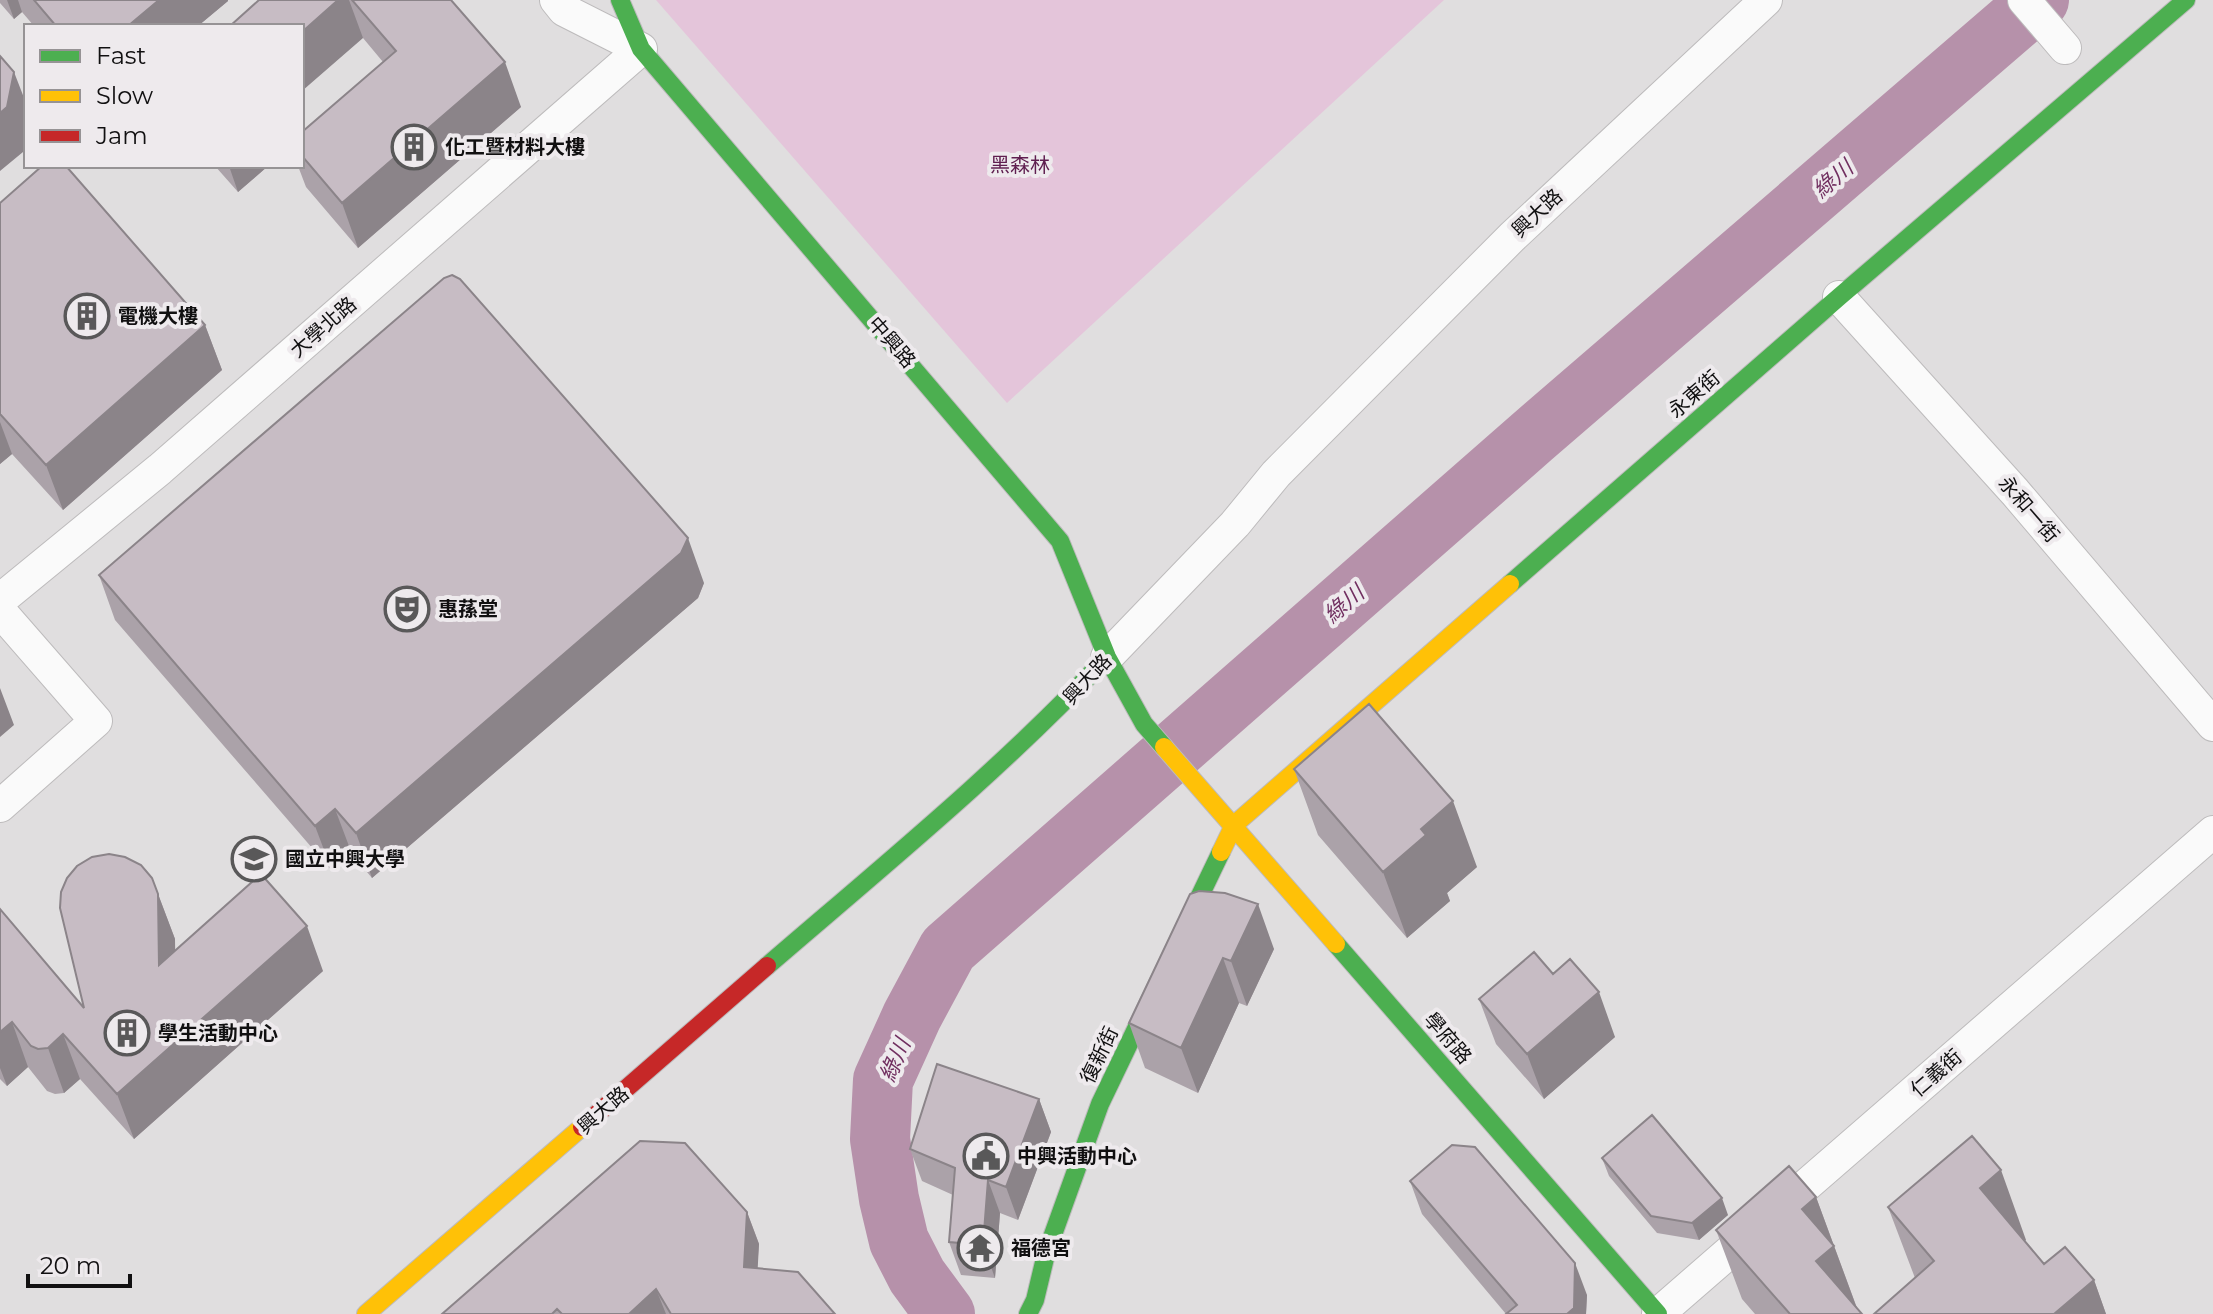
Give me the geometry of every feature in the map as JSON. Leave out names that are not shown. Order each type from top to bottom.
[{"type":"street","name":"中興路","points":[[620,0],[641,49],[1060,541],[1107,657]]},
{"type":"street","name":"興大路","points":[[366,1314],[1052,716],[1235,524],[1276,474],[1512,237],[1766,0]]},
{"type":"street","points":[[2024,0],[2065,48]]},
{"type":"street","name":"永東街","points":[[1234,825],[1839,297],[2186,0]]},
{"type":"street","name":"中興路","points":[[565,3],[641,49]]},
{"type":"street","name":"大學北路","points":[[0,600],[160,469],[641,49]]},
{"type":"street","name":"永和一街","points":[[1839,297],[2015,492],[2213,725]]},
{"type":"street","points":[[0,611],[96,721],[0,806]]},
{"type":"street","name":"學府路","points":[[1107,657],[1144,724],[1658,1314]]},
{"type":"street","name":"復新街","points":[[1037,1309],[1046,1254],[1100,1104],[1234,825]]},
{"type":"street","name":"仁義街","points":[[1658,1314],[2213,832]]},
{"type":"green space","name":"黑森林","points":[[656,0],[1444,0],[1007,403]]},
{"type":"building","points":[[34,0],[159,0],[130,24],[54,24]]},
{"type":"building","points":[[259,0],[338,0],[304,30],[304,24],[232,24]]},
{"type":"building","points":[[352,0],[451,0],[505,62],[342,203],[304,158],[304,130],[396,51]]},
{"type":"building","points":[[0,56],[14,72],[7,107],[0,113]]},
{"type":"building","name":"電機大樓","points":[[40,168],[68,168],[205,325],[46,465],[0,414],[0,203]]},
{"type":"building","name":"惠蓀堂","points":[[452,275],[460,279],[688,538],[681,553],[356,833],[335,809],[315,826],[99,575],[444,278]]},
{"type":"building","points":[[1369,704],[1453,801],[1421,829],[1426,835],[1383,872],[1294,769]]},
{"type":"building","points":[[109,854],[141,865],[152,878],[158,894],[159,965],[261,874],[307,926],[117,1094],[63,1034],[48,1048],[38,1049],[31,1046],[12,1022],[0,1032],[0,909],[84,1008],[60,908],[61,892],[77,866],[92,857]]},
{"type":"building","points":[[1199,891],[1225,893],[1258,904],[1231,961],[1223,958],[1181,1048],[1129,1023],[1190,894]]},
{"type":"building","points":[[1534,952],[1553,974],[1570,959],[1599,992],[1527,1054],[1479,999]]},
{"type":"building","points":[[937,1064],[1039,1099],[1006,1187],[988,1180],[983,1245],[949,1242],[955,1168],[910,1149]]},
{"type":"building","points":[[1652,1115],[1722,1198],[1692,1223],[1651,1216],[1602,1158]]},
{"type":"building","points":[[1972,1136],[2001,1170],[1980,1188],[2044,1264],[2065,1247],[2094,1280],[2054,1314],[1874,1314],[1934,1261],[1888,1207]]},
{"type":"building","points":[[640,1141],[685,1143],[747,1212],[744,1267],[798,1272],[835,1314],[671,1314],[656,1289],[629,1314],[562,1314],[557,1309],[552,1314],[442,1314]]},
{"type":"building","points":[[1452,1145],[1475,1147],[1575,1263],[1574,1308],[1567,1314],[1506,1314],[1517,1305],[1410,1181]]},
{"type":"building","points":[[1789,1166],[1816,1197],[1802,1209],[1834,1246],[1816,1261],[1862,1314],[1790,1314],[1716,1230]]},
{"type":"waterway","name":"綠川","points":[[945,1314],[917,1276],[899,1241],[880,1139],[883,1080],[912,1016],[948,949],[1532,437],[2039,0]]},
{"type":"traffic: fast","points":[[620,0],[641,49],[1060,541],[1107,657],[1144,724],[1164,747]]},
{"type":"traffic: fast","points":[[1510,584],[2186,0]]},
{"type":"traffic: fast","points":[[767,966],[984,778],[1107,657]]},
{"type":"traffic: fast","points":[[1028,1314],[1035,1300],[1046,1254],[1100,1104],[1221,852]]},
{"type":"traffic: fast","points":[[1336,944],[1658,1314]]},
{"type":"traffic: slow","points":[[1221,852],[1234,825],[1510,584]]},
{"type":"traffic: slow","points":[[1164,747],[1336,944]]},
{"type":"traffic: slow","points":[[366,1314],[582,1127]]},
{"type":"traffic: jam","points":[[582,1127],[767,966]]},
{"type":"place","name":"化工暨材料大樓","points":[[414,147]]},
{"type":"place","name":"電機大樓","points":[[87,316]]},
{"type":"place","name":"惠蓀堂","points":[[407,609]]},
{"type":"place","name":"國立中興大學","points":[[254,859]]},
{"type":"place","name":"學生活動中心","points":[[127,1033]]},
{"type":"place","name":"中興活動中心","points":[[986,1156]]},
{"type":"place","name":"福德宮","points":[[980,1248]]}]
